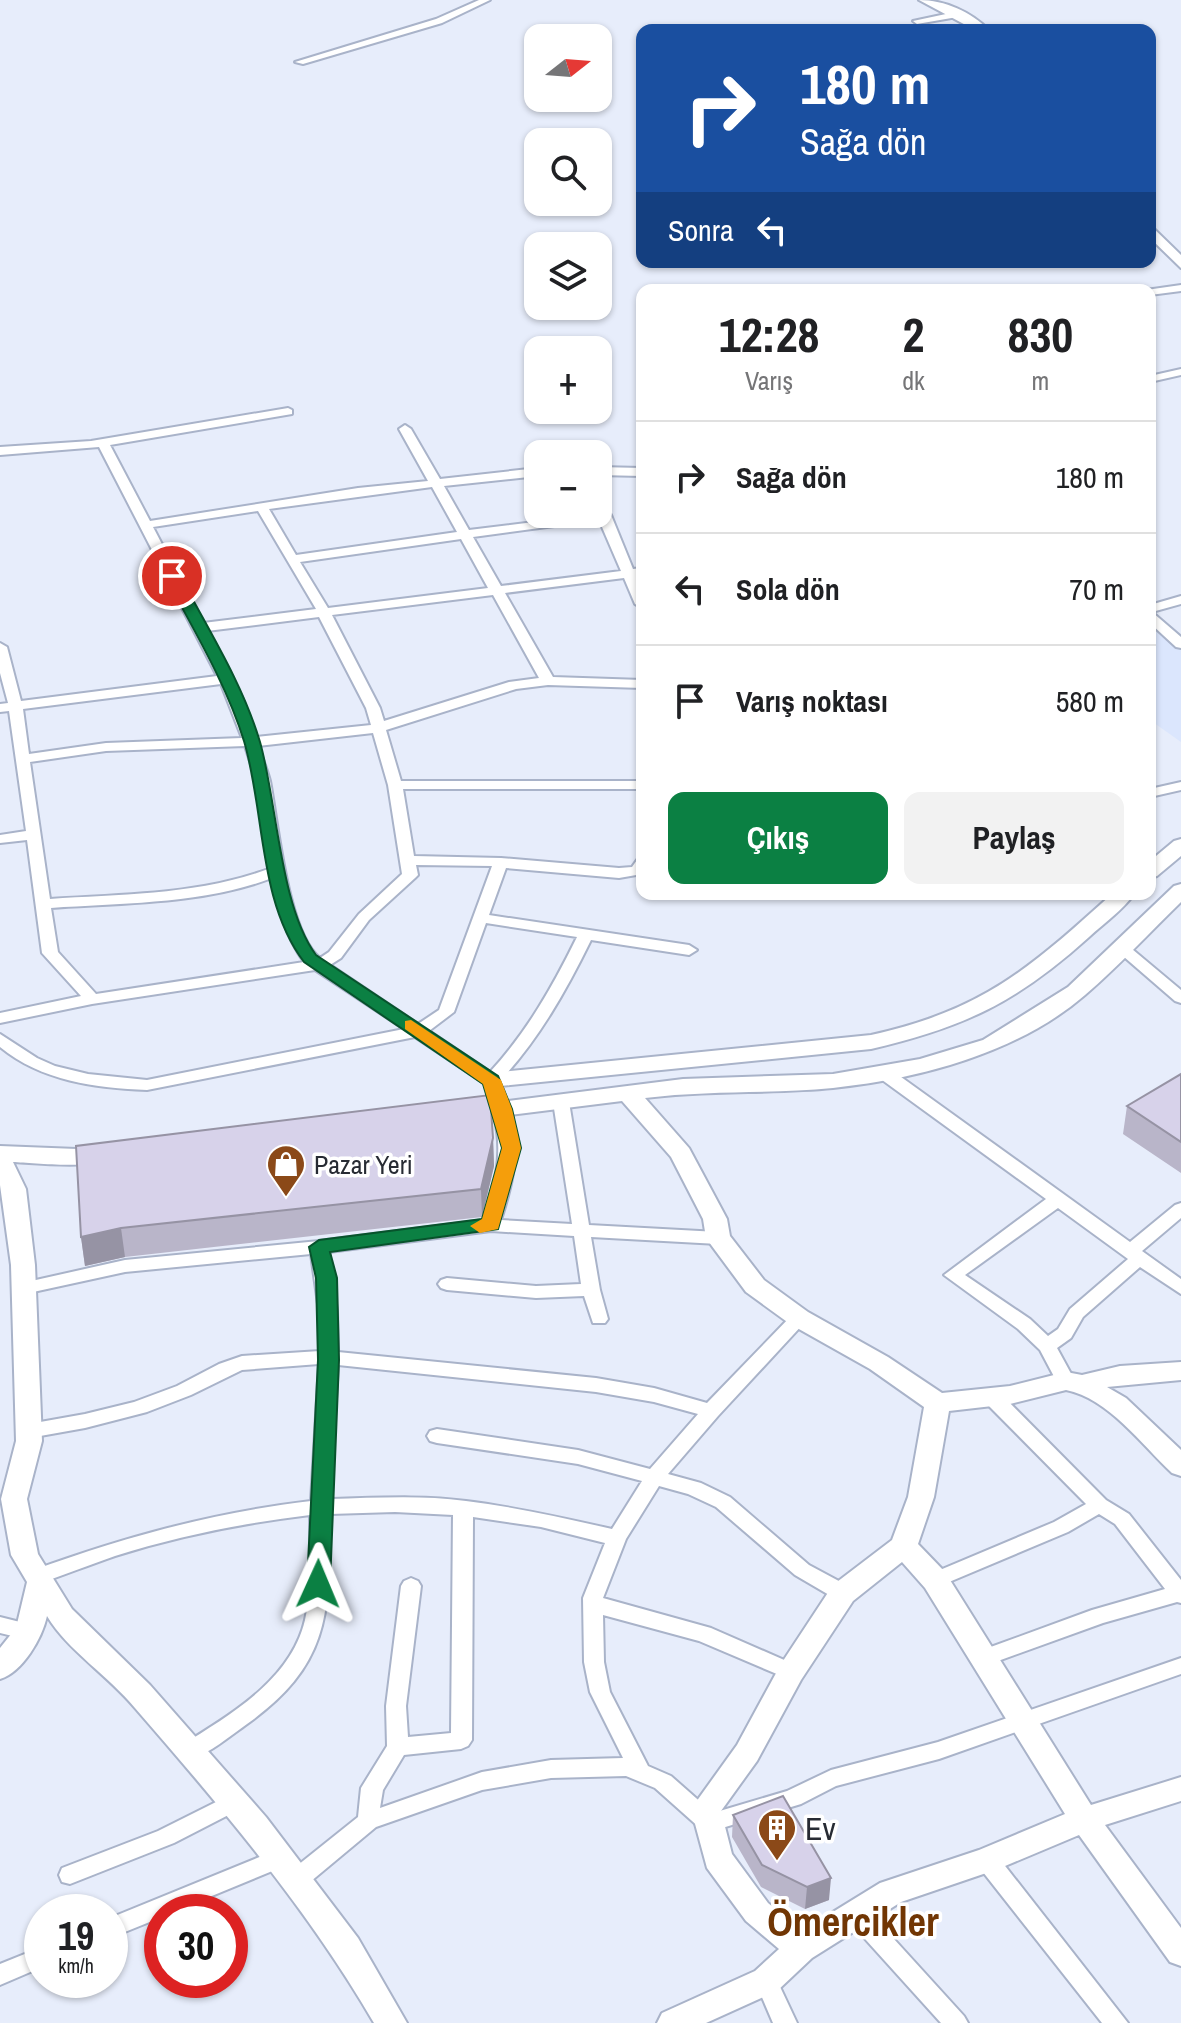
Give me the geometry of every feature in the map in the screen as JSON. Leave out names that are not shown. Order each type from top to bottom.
[{"type":"main road","points":[[927,0],[960,14],[974,24]]},
{"type":"main road","points":[[1156,236],[1181,264]]},
{"type":"main road","points":[[1156,867],[1181,845]]},
{"type":"main road","points":[[442,1117],[683,1086],[833,1081],[922,1066],[991,1045],[1076,992],[1181,890]]},
{"type":"main road","points":[[491,1080],[871,1042],[915,1032],[1003,995],[1052,958],[1117,900]]},
{"type":"main road","points":[[628,1093],[681,1153],[715,1219],[718,1238],[755,1286],[799,1318],[879,1363],[938,1403],[1120,1375],[1181,1371]]},
{"type":"main road","points":[[0,1154],[77,1157],[122,1153]]},
{"type":"main road","points":[[0,1160],[14,1189],[24,1288],[29,1431],[7,1497],[25,1555],[62,1617],[140,1693],[279,1858],[347,1948],[391,2023]]},
{"type":"main road","points":[[1074,1382],[1117,1405],[1181,1466]]},
{"type":"main road","points":[[801,1948],[757,1912],[718,1859],[706,1809],[747,1753],[791,1672],[843,1593],[904,1546],[921,1497],[938,1403]]},
{"type":"main road","points":[[904,1546],[935,1580],[1021,1721],[1147,1910],[1181,1952]]},
{"type":"main road","points":[[0,1668],[29,1632],[39,1579]]},
{"type":"main road","points":[[673,2023],[766,1981],[801,1948],[891,1892],[987,1860],[1086,1819],[1181,1789]]},
{"type":"street","points":[[300,62],[439,21],[486,0]]},
{"type":"street","points":[[917,21],[960,14]]},
{"type":"street","points":[[1156,291],[1181,288]]},
{"type":"street","points":[[1156,378],[1181,372]]},
{"type":"street","points":[[0,451],[103,443],[288,412]]},
{"type":"street","points":[[405,429],[434,484],[499,589],[548,681]]},
{"type":"street","points":[[103,443],[226,679],[252,741],[279,870],[299,944],[310,959],[322,964],[491,1080],[503,1109],[511,1148],[491,1225]]},
{"type":"street","points":[[612,471],[636,472]]},
{"type":"street","points":[[145,525],[524,474]]},
{"type":"street","points":[[0,1018],[92,999],[322,964],[335,955],[364,917],[410,875],[395,785],[373,708],[324,612],[262,508]]},
{"type":"street","points":[[292,559],[524,524]]},
{"type":"street","points":[[199,628],[636,572],[612,528]]},
{"type":"street","points":[[1156,607],[1181,600]]},
{"type":"street","points":[[1156,621],[1181,644]]},
{"type":"street","points":[[20,653],[1,652],[7,706],[21,759],[50,953],[92,999]]},
{"type":"street","points":[[7,706],[226,679]]},
{"type":"street","points":[[21,759],[106,747],[252,741],[379,728],[514,685],[548,681],[636,684]]},
{"type":"street","points":[[395,785],[636,785]]},
{"type":"street","points":[[1156,792],[1181,786]]},
{"type":"street","points":[[0,839],[31,835]]},
{"type":"street","points":[[409,860],[501,862],[619,873],[636,871]]},
{"type":"street","points":[[0,1039],[17,1055],[38,1066],[112,1084],[147,1085],[419,1031],[446,1012],[501,862]]},
{"type":"street","points":[[43,904],[175,892],[262,878],[279,870]]},
{"type":"street","points":[[481,918],[689,950]]},
{"type":"street","points":[[491,1080],[516,1055],[547,1013],[586,934]]},
{"type":"street","points":[[1121,947],[1181,998]]},
{"type":"street","points":[[884,1073],[1181,1288]]},
{"type":"street","points":[[561,1102],[591,1290],[599,1319]]},
{"type":"street","points":[[1058,1199],[953,1275],[1024,1324],[1047,1346],[1074,1382]]},
{"type":"street","points":[[1047,1346],[1065,1333],[1076,1313],[1181,1209]]},
{"type":"street","points":[[24,1288],[125,1266],[319,1247],[491,1225],[718,1238]]},
{"type":"street","points":[[190,1751],[257,1707],[283,1680],[311,1635],[318,1584],[329,1360],[327,1278],[319,1247]]},
{"type":"street","points":[[447,1284],[536,1292],[591,1290]]},
{"type":"street","points":[[640,1772],[600,1692],[594,1662],[593,1598],[617,1538],[654,1477],[799,1318]]},
{"type":"street","points":[[29,1431],[73,1425],[138,1408],[177,1394],[237,1364],[278,1359],[417,1366],[655,1394],[711,1411]]},
{"type":"street","points":[[984,1658],[1099,1616],[1180,1594],[1122,1519],[1099,1505],[992,1397]]},
{"type":"street","points":[[437,1436],[578,1457],[694,1488],[723,1502],[802,1570],[843,1593]]},
{"type":"street","points":[[39,1579],[144,1539],[270,1510],[320,1505],[463,1507],[553,1520],[617,1538]]},
{"type":"street","points":[[935,1580],[1061,1527],[1099,1505]]},
{"type":"street","points":[[398,1747],[461,1740],[465,1594],[463,1507]]},
{"type":"street","points":[[368,1821],[372,1788],[398,1747],[396,1706],[411,1586]]},
{"type":"street","points":[[594,1605],[704,1634],[791,1672]]},
{"type":"street","points":[[0,1625],[29,1632]]},
{"type":"street","points":[[296,1880],[368,1821],[482,1781],[551,1769],[627,1767],[663,1782],[709,1823],[793,1798],[831,1779],[939,1750],[1181,1666]]},
{"type":"street","points":[[70,1875],[166,1837],[234,1802]]},
{"type":"street","points":[[128,1921],[279,1858]]},
{"type":"street","points":[[987,1860],[1116,2023]]},
{"type":"street","points":[[855,1912],[956,2023]]},
{"type":"street","points":[[0,1975],[24,1965]]},
{"type":"street","points":[[766,1981],[785,2023]]},
{"type":"shaded area","points":[[1156,631],[1181,650],[1181,742],[1156,724]]},
{"type":"building","points":[[1181,1074],[1181,1142],[1127,1106]]},
{"type":"building","name":"Pazar Yeri","points":[[490,1095],[493,1138],[481,1189],[121,1228],[81,1237],[76,1146]]},
{"type":"building","points":[[783,1796],[831,1878],[807,1887],[762,1865],[733,1815]]},
{"type":"slow traffic","points":[[411,1025],[491,1080],[503,1109],[511,1148],[491,1225],[480,1226]]},
{"type":"place","name":"Pazar Yeri","points":[[286,1198]]},
{"type":"place","name":"Ev","points":[[777,1862]]},
{"type":"district","name":"Ömercikler","points":[[853,1921]]},
{"type":"route","points":[[172,576],[235,697],[252,741],[262,777],[284,901],[299,944],[310,959],[322,964],[491,1080],[503,1109],[511,1148],[491,1225],[319,1247],[327,1278],[329,1360],[318,1584]]}]
